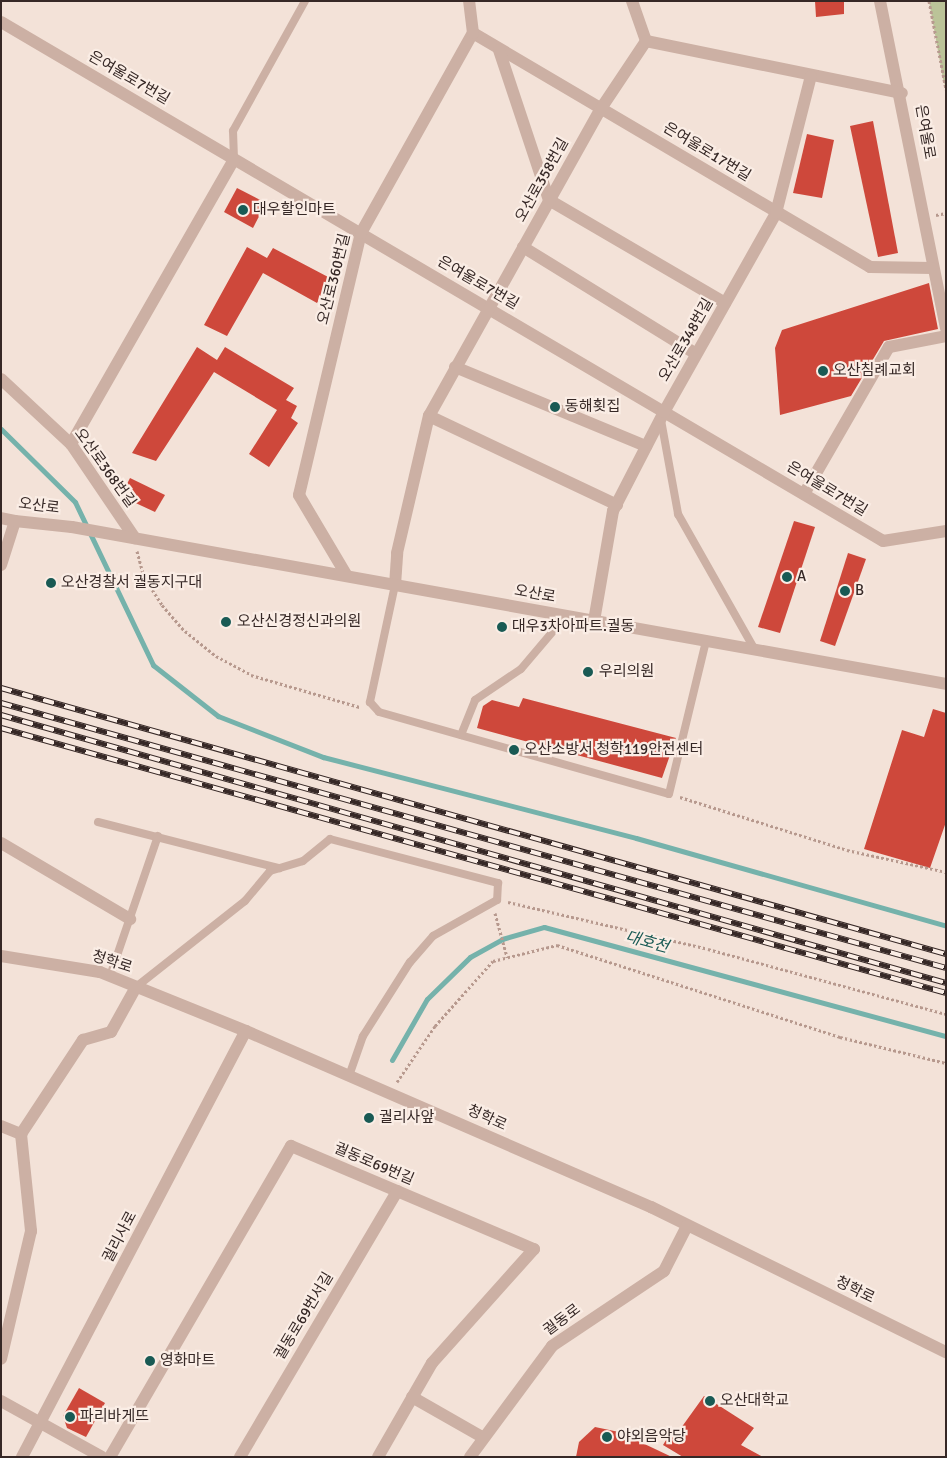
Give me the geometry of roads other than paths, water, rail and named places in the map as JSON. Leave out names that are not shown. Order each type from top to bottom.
[{"type":"street","points":[[468,1],[472,33]]},
{"type":"street","points":[[632,1],[646,41],[811,76],[902,92]]},
{"type":"street","name":"은여울로","points":[[880,1],[902,92],[932,268],[946,328]]},
{"type":"street","name":"은여울로7번길","points":[[1,22],[488,308],[662,415],[804,494],[883,541],[946,531]]},
{"type":"street","name":"은여울로17번길","points":[[472,33],[602,107],[776,213],[870,267],[932,268]]},
{"type":"street","name":"오산로360번길","points":[[347,576],[299,495],[361,233],[472,33]]},
{"type":"street","name":"오산로358번길","points":[[395,585],[397,553],[429,416],[602,107],[646,41]]},
{"type":"street","points":[[499,50],[549,200],[725,304]]},
{"type":"street","name":"오산로348번길","points":[[594,621],[617,505],[662,415],[776,213],[811,76]]},
{"type":"street","points":[[71,444],[234,158]]},
{"type":"street","points":[[523,247],[696,354]]},
{"type":"street","points":[[804,494],[889,347],[946,336]]},
{"type":"street","points":[[455,367],[646,446]]},
{"type":"street","name":"오산로368번길","points":[[1,379],[71,444],[135,538]]},
{"type":"street","points":[[429,416],[617,505]]},
{"type":"street","name":"오산로","points":[[1,518],[118,535],[946,684]]},
{"type":"street","points":[[1,565],[15,520]]},
{"type":"street","points":[[1,843],[130,919]]},
{"type":"street","name":"청학로","points":[[1,956],[110,976],[246,1031],[687,1226],[946,1352]]},
{"type":"street","points":[[1,1359],[31,1231],[22,1134],[83,1040],[111,1032],[136,987]]},
{"type":"street","name":"궐리사로","points":[[22,1457],[246,1031]]},
{"type":"street","points":[[1,1126],[22,1134]]},
{"type":"street","name":"궐동로69번길","points":[[110,1457],[291,1146],[534,1249],[432,1363],[378,1457]]},
{"type":"street","name":"궐동로69번서길","points":[[240,1457],[397,1191]]},
{"type":"street","name":"궐동로","points":[[470,1457],[482,1437],[552,1346],[664,1270],[687,1226]]},
{"type":"street","points":[[412,1397],[482,1437]]},
{"type":"street","points":[[1,1401],[102,1457]]},
{"type":"lane","points":[[234,158],[233,130],[305,1]]},
{"type":"lane","points":[[662,415],[678,514],[755,650]]},
{"type":"lane","points":[[395,585],[370,702],[379,712],[669,794],[706,641]]},
{"type":"lane","points":[[461,735],[475,700],[521,669],[566,616]]},
{"type":"lane","points":[[98,822],[280,868]]},
{"type":"lane","points":[[110,976],[158,836]]},
{"type":"lane","points":[[136,987],[244,901],[270,871],[303,861],[330,839],[498,883],[497,900],[433,936],[410,962],[363,1036],[349,1076]]},
{"type":"waterway","points":[[1,429],[75,502],[153,665],[218,716],[323,757],[636,838],[946,926]]},
{"type":"waterway","name":"대호천","points":[[392,1060],[427,999],[470,957],[502,939],[544,927],[946,1036]]},
{"type":"railway","points":[[1,688],[946,954]]},
{"type":"railway","points":[[1,703],[946,968]]},
{"type":"railway","points":[[1,715],[946,983]]},
{"type":"railway","points":[[1,728],[946,993]]},
{"type":"place","name":"대우할인마트","points":[[243,210]]},
{"type":"place","name":"오산침례교회","points":[[823,371]]},
{"type":"place","name":"동해횟집","points":[[555,407]]},
{"type":"place","name":"A","points":[[787,577]]},
{"type":"place","name":"오산경찰서 궐동지구대","points":[[51,583]]},
{"type":"place","name":"B","points":[[845,591]]},
{"type":"place","name":"오산신경정신과의원","points":[[226,622]]},
{"type":"place","name":"대우3차아파트.궐동","points":[[502,627]]},
{"type":"place","name":"우리의원","points":[[588,672]]},
{"type":"place","name":"오산소방서 청학119안전센터","points":[[514,750]]},
{"type":"place","name":"궐리사앞","points":[[369,1118]]},
{"type":"place","name":"영화마트","points":[[150,1361]]},
{"type":"place","name":"오산대학교","points":[[710,1401]]},
{"type":"place","name":"파리바게뜨","points":[[70,1417]]},
{"type":"place","name":"야외음악당","points":[[607,1437]]}]
